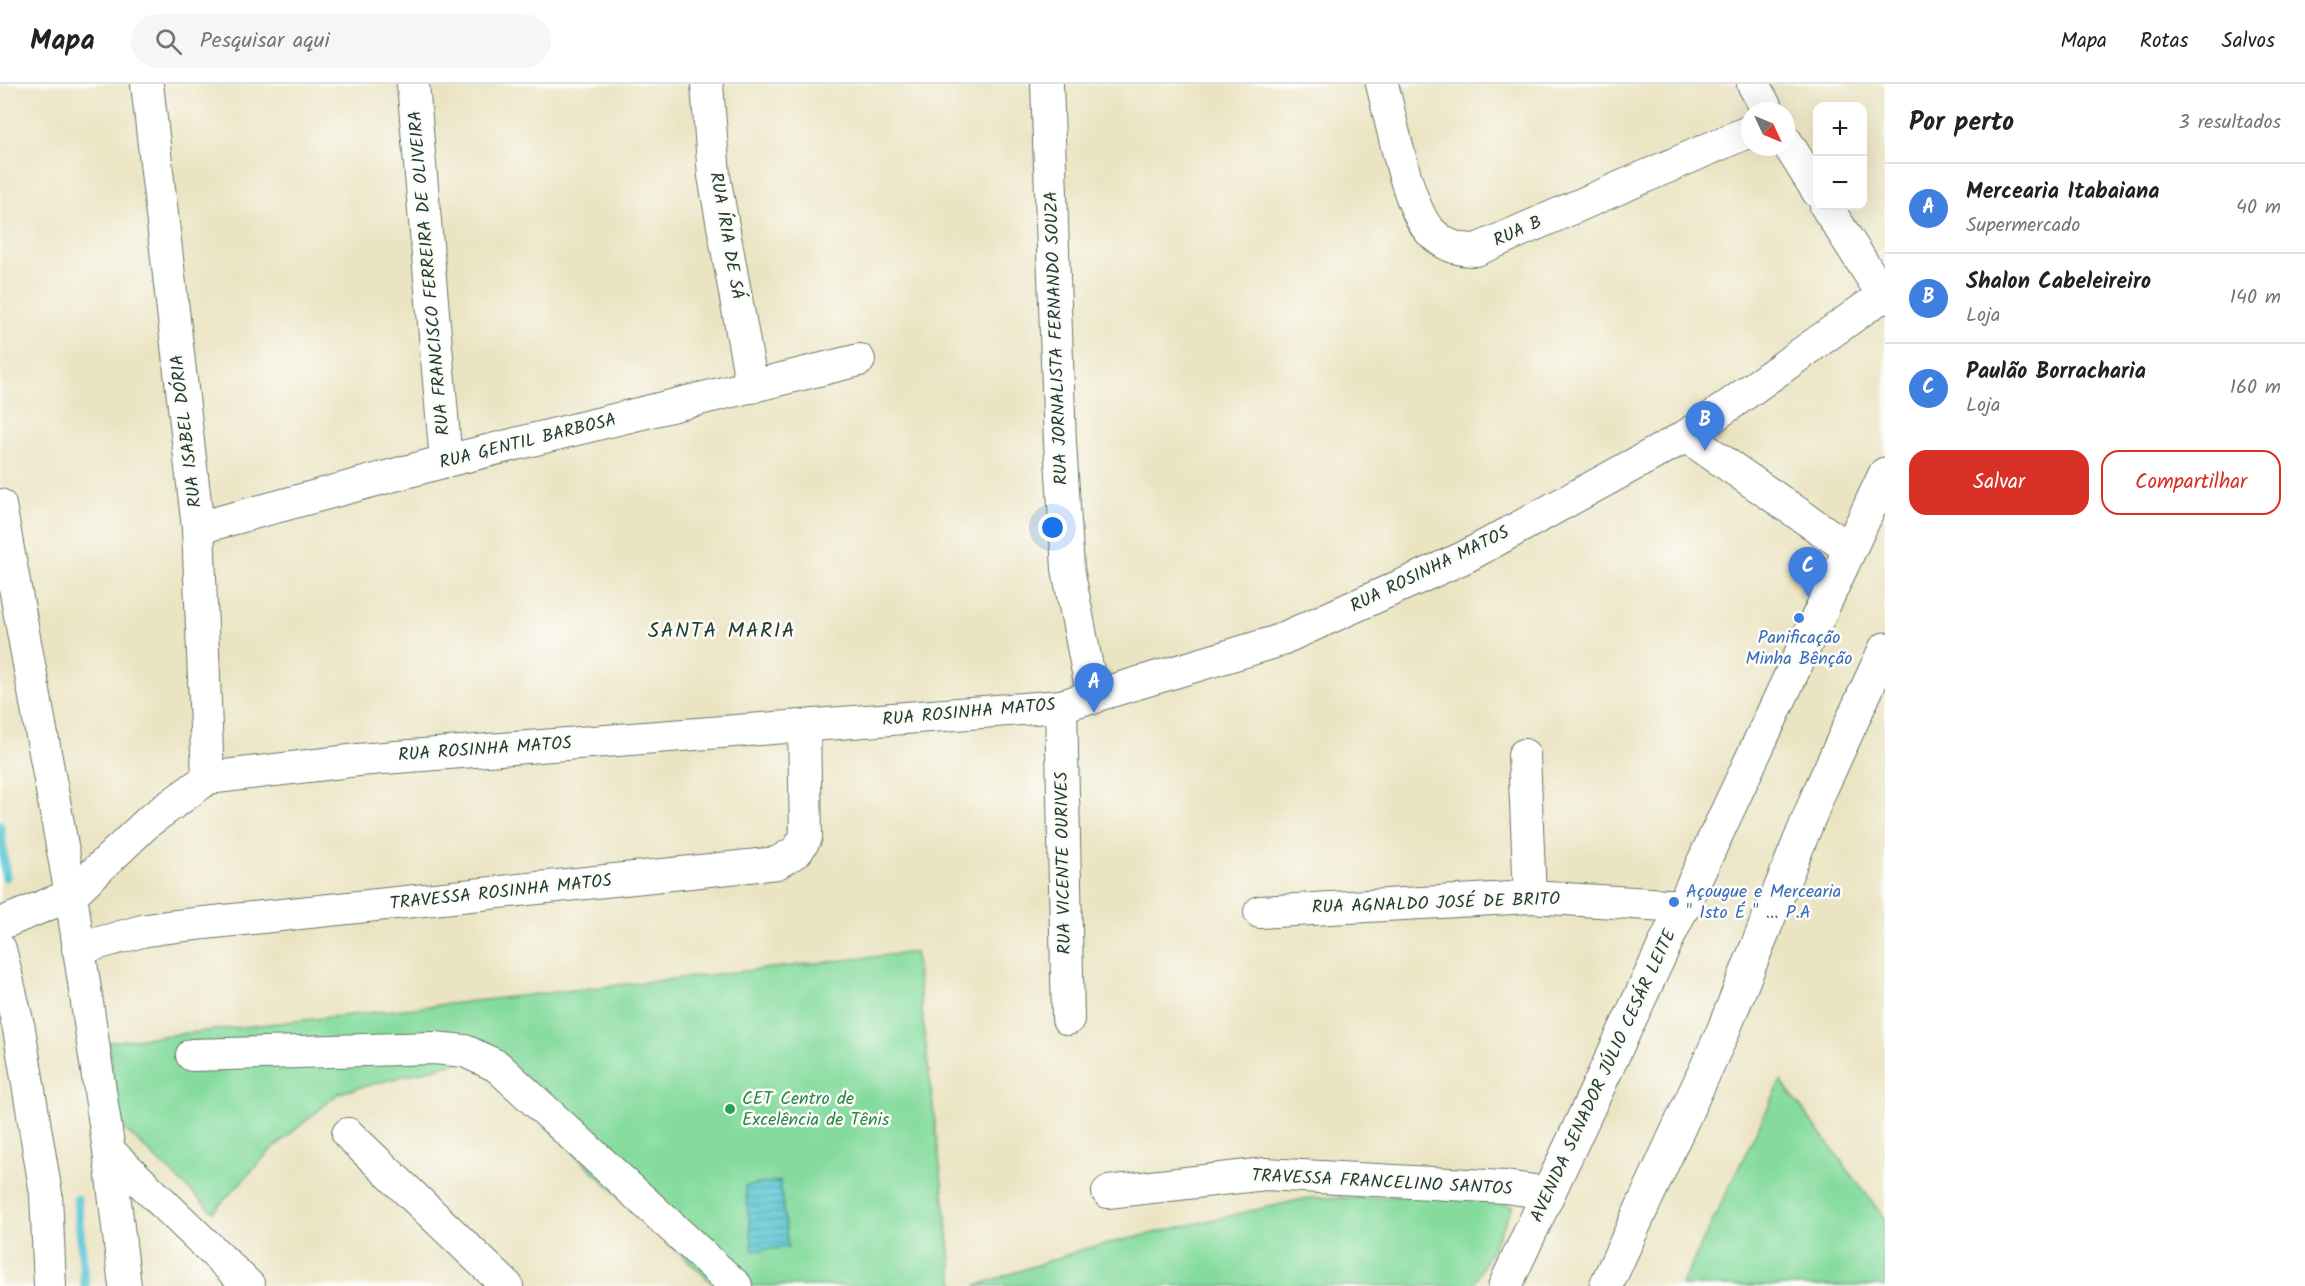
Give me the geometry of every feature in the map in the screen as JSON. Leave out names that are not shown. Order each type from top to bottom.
[{"type":"main road","name":"AVENIDA SENADOR JÚLIO CESÁR LEITE","points":[[1505,1286],[1685,906],[1848,548],[1885,474]]},
{"type":"main road","points":[[1606,1286],[1721,1036],[1819,793],[1885,649]]},
{"type":"street","name":"RUA ISABEL DÓRIA","points":[[147,84],[198,528],[208,778]]},
{"type":"street","name":"RUA FRANCISCO FERREIRA DE OLIVEIRA","points":[[413,84],[446,461]]},
{"type":"street","name":"RUA ÍRIA DE SÁ","points":[[707,84],[714,176],[752,387]]},
{"type":"street","name":"RUA JORNALISTA FERNANDO SOUZA","points":[[1047,84],[1060,443],[1068,569],[1093,698]]},
{"type":"street","name":"RUA B","points":[[1382,84],[1414,206],[1430,232],[1456,250],[1476,250],[1741,135]]},
{"type":"street","points":[[1753,84],[1763,102]]},
{"type":"street","points":[[1795,155],[1813,184]]},
{"type":"street","points":[[1829,210],[1883,297]]},
{"type":"street","name":"RUA ROSINHA MATOS","points":[[208,778],[358,760],[1060,706],[1093,698],[1275,642],[1465,557],[1686,436],[1883,297]]},
{"type":"street","name":"RUA GENTIL BARBOSA","points":[[198,528],[446,461],[859,360]]},
{"type":"street","points":[[1686,436],[1848,548]]},
{"type":"street","points":[[0,505],[70,895],[109,1151],[125,1286]]},
{"type":"street","name":"RUA VICENTE OURIVES","points":[[1060,706],[1068,1019]]},
{"type":"street","name":"TRAVESSA ROSINHA MATOS","points":[[78,949],[142,931],[167,927],[777,862],[796,851],[806,837],[804,726]]},
{"type":"street","points":[[1524,754],[1530,897]]},
{"type":"street","points":[[0,924],[70,895],[149,821],[208,778]]},
{"type":"street","name":"RUA AGNALDO JOSÉ DE BRITO","points":[[1260,912],[1530,897],[1685,906]]},
{"type":"street","points":[[0,949],[9,1033],[46,1194],[50,1286]]},
{"type":"street","points":[[192,1055],[434,1048],[465,1051],[482,1057],[497,1066],[549,1111],[736,1286]]},
{"type":"street","points":[[348,1134],[507,1286]]},
{"type":"street","points":[[109,1151],[249,1286]]},
{"type":"street","name":"TRAVESSA FRANCELINO SANTOS","points":[[1108,1192],[1265,1174],[1505,1187],[1549,1194]]},
{"type":"green space","name":"CET Centro de Excelência de Tênis","points":[[915,952],[954,1286],[715,1286],[473,1058],[339,1093],[270,1151],[213,1212],[121,1126],[108,1042]]},
{"type":"green space","points":[[1781,1081],[1885,1219],[1885,1286],[1681,1286]]},
{"type":"green space","points":[[1453,1193],[1513,1206],[1473,1286],[975,1286],[1084,1249],[1308,1198],[1363,1198]]},
{"type":"water","points":[[780,1181],[788,1247],[753,1251],[745,1186]]},
{"type":"waterway","points":[[0,826],[6,877]]},
{"type":"waterway","points":[[77,1199],[85,1286]]},
{"type":"place","name":"Shalon Cabeleireiro","points":[[1705,451]]},
{"type":"place","name":"Paulão Borracharia","points":[[1808,597]]},
{"type":"place","name":"Panificação Minha Bênção","points":[[1799,618]]},
{"type":"place","name":"Mercearia Itabaiana","points":[[1094,713]]},
{"type":"place","name":"Açougue e Mercearia \" Isto É \" ... P.A","points":[[1674,902]]},
{"type":"place","name":"CET Centro de Excelência de Tênis","points":[[730,1109]]},
{"type":"district","name":"SANTA MARIA","points":[[722,631]]}]
